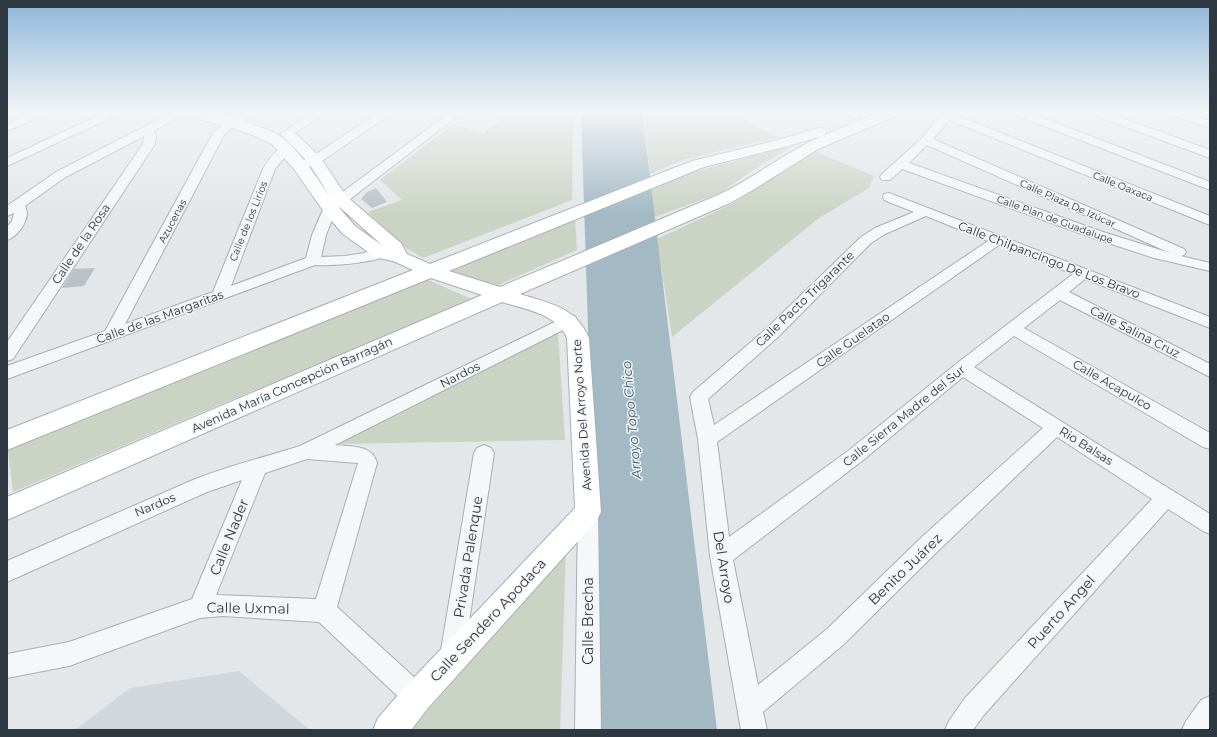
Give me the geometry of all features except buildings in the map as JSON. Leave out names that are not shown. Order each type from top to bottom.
[{"type":"street","points":[[7,162],[43,145]]},
{"type":"street","points":[[11,206],[66,172],[119,145]]},
{"type":"street","name":"Calle de la Rosa","points":[[7,356],[148,145]]},
{"type":"street","name":"Azucenas","points":[[111,335],[212,145]]},
{"type":"street","points":[[281,145],[335,204]]},
{"type":"street","points":[[299,145],[315,160],[335,204],[349,230],[430,271],[553,312],[569,320]]},
{"type":"street","points":[[300,166],[315,160],[337,145]]},
{"type":"street","points":[[392,253],[358,260],[313,261],[319,235],[335,204],[413,145]]},
{"type":"street","points":[[7,440],[710,160],[770,145]]},
{"type":"street","name":"Avenida María Concepción Barragán","points":[[7,510],[742,190],[786,161],[814,145]]},
{"type":"street","points":[[886,176],[920,145]]},
{"type":"street","name":"Calle Plaza De Izúcar","points":[[938,145],[1210,266]]},
{"type":"street","name":"Calle Oaxaca","points":[[1027,145],[1210,221]]},
{"type":"street","points":[[1104,145],[1210,186]]},
{"type":"street","points":[[1186,145],[1210,154]]},
{"type":"street","name":"Calle de los Lirios","points":[[219,296],[269,169],[275,160],[285,150]]},
{"type":"street","name":"Calle Plan de Guadalupe","points":[[901,164],[1102,237],[1159,255],[1210,266]]},
{"type":"street","name":"Calle Chilpancingo De Los Bravo","points":[[889,197],[1210,323]]},
{"type":"street","points":[[7,236],[18,222],[22,213],[21,208],[11,206]]},
{"type":"street","name":"Calle Pacto Trigarante","points":[[700,403],[701,395],[771,334],[866,240],[880,231],[925,212]]},
{"type":"street","name":"Calle Guelatao","points":[[707,438],[998,240]]},
{"type":"street","name":"Calle de las Margaritas","points":[[7,374],[313,261]]},
{"type":"street","name":"Calle Sierra Madre del Sur","points":[[721,556],[855,456],[962,368],[1084,273]]},
{"type":"street","name":"Calle Salina Cruz","points":[[1059,293],[1210,371]]},
{"type":"street","name":"Nardos","points":[[7,572],[200,486],[220,478],[257,468],[308,451],[569,320]]},
{"type":"street","name":"Avenida Del Arroyo Norte","points":[[569,320],[574,327],[578,338],[588,512]]},
{"type":"street","name":"Calle Acapulco","points":[[1014,329],[1210,442]]},
{"type":"street","name":"Rio Balsas","points":[[962,368],[1210,525]]},
{"type":"street","name":"Del Arroyo","points":[[700,403],[707,438],[721,556],[754,730]]},
{"type":"street","name":"Benito Juárez","points":[[750,707],[835,637],[1056,427]]},
{"type":"street","name":"Nardos","points":[[308,451],[360,455],[366,459],[368,463],[324,611]]},
{"type":"street","name":"Privada Palenque","points":[[452,660],[484,453]]},
{"type":"street","name":"Calle Nader","points":[[200,607],[257,468]]},
{"type":"street","name":"Puerto Angel","points":[[958,730],[974,707],[1166,497]]},
{"type":"street","name":"Calle Sendero Apodaca","points":[[390,730],[417,697],[588,512]]},
{"type":"street","name":"Calle Brecha","points":[[588,512],[588,730]]},
{"type":"street","name":"Calle Uxmal","points":[[7,666],[69,654],[200,607],[258,606],[324,611]]},
{"type":"street","points":[[324,611],[417,697]]},
{"type":"street","points":[[1195,730],[1210,709]]},
{"type":"shaded area","points":[[425,145],[573,145],[572,200],[423,258],[406,248],[368,212],[402,200],[380,180]]},
{"type":"shaded area","points":[[647,145],[743,145],[683,160],[650,174]]},
{"type":"shaded area","points":[[794,145],[764,163],[720,193],[655,217],[648,191],[689,173]]},
{"type":"shaded area","points":[[814,151],[874,176],[869,188],[819,218],[672,337],[657,239],[730,205]]},
{"type":"shaded area","points":[[575,219],[577,250],[494,287],[442,270]]},
{"type":"shaded area","points":[[424,278],[471,299],[13,492],[7,443]]},
{"type":"shaded area","points":[[558,332],[565,440],[334,444]]},
{"type":"shaded area","points":[[566,550],[560,730],[411,730]]},
{"type":"shaded area","points":[[239,671],[310,730],[75,730],[130,688]]},
{"type":"water","name":"Arroyo Topo Chico","points":[[582,145],[646,145],[717,730],[588,730],[588,329]]}]
